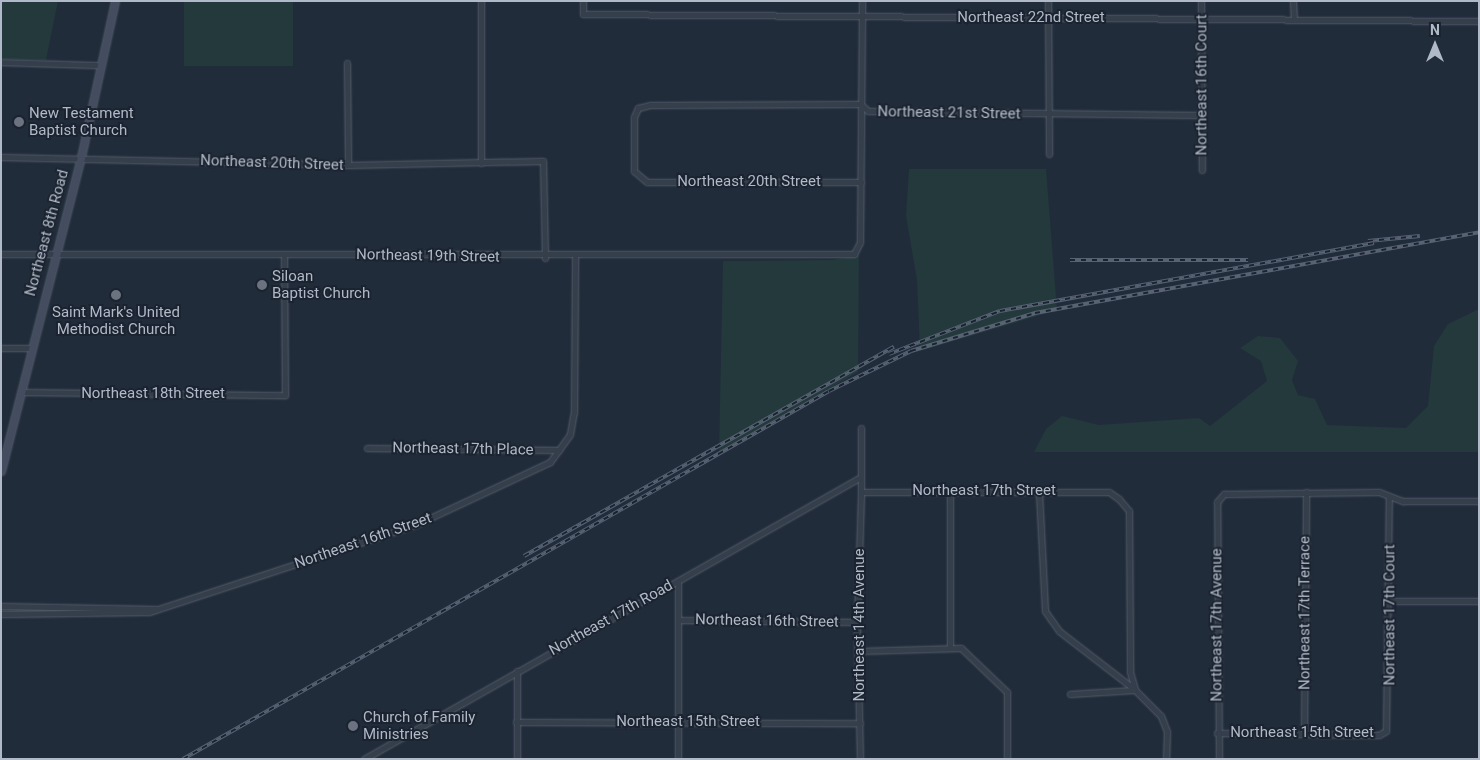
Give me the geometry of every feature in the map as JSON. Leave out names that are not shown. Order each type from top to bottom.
[{"type":"main road","name":"Northeast 8th Road","points":[[1,471],[5,442],[21,392],[54,255],[81,158],[99,64],[115,1]]},
{"type":"street","points":[[480,163],[481,1]]},
{"type":"street","name":"Northeast 22nd Street","points":[[583,1],[583,14],[1294,18],[1479,21]]},
{"type":"street","points":[[861,182],[862,1]]},
{"type":"street","points":[[1048,1],[1049,154]]},
{"type":"street","name":"Northeast 16th Court","points":[[1201,1],[1202,170]]},
{"type":"street","points":[[1294,1],[1294,18]]},
{"type":"street","points":[[1,62],[99,64]]},
{"type":"street","points":[[347,63],[348,165]]},
{"type":"street","name":"Northeast 21st Street","points":[[638,178],[634,162],[634,117],[638,108],[860,104],[868,111],[1050,115],[1202,115]]},
{"type":"street","name":"Northeast 20th Street","points":[[1,158],[81,158],[348,165],[543,161],[545,258]]},
{"type":"street","name":"Northeast 20th Street","points":[[638,178],[647,182],[861,182]]},
{"type":"street","name":"Northeast 19th Street","points":[[1,254],[575,258],[854,254],[860,242],[861,182]]},
{"type":"street","name":"Northeast 18th Street","points":[[21,392],[285,395],[284,255]]},
{"type":"street","points":[[559,450],[574,412],[575,258]]},
{"type":"street","points":[[1,348],[32,348]]},
{"type":"street","points":[[861,428],[859,478],[861,492]]},
{"type":"street","name":"Northeast 17th Place","points":[[367,448],[559,450]]},
{"type":"street","name":"Northeast 16th Street","points":[[1,614],[116,615],[156,609],[456,509],[537,470],[559,450]]},
{"type":"street","name":"Northeast 17th Road","points":[[364,759],[859,478]]},
{"type":"street","name":"Northeast 17th Street","points":[[861,492],[1109,492],[1119,499],[1129,511],[1130,672],[1135,690]]},
{"type":"street","name":"Northeast 14th Avenue","points":[[860,759],[857,622],[861,492]]},
{"type":"street","points":[[950,492],[950,646]]},
{"type":"street","points":[[1039,492],[1045,611],[1059,631],[1135,690],[1161,716],[1167,732],[1166,759]]},
{"type":"street","points":[[1306,492],[1379,492],[1389,498],[1479,501]]},
{"type":"street","name":"Northeast 17th Avenue","points":[[1219,759],[1218,502],[1224,494],[1306,492]]},
{"type":"street","name":"Northeast 17th Terrace","points":[[1304,734],[1306,492]]},
{"type":"street","name":"Northeast 17th Court","points":[[1386,731],[1390,601],[1389,498]]},
{"type":"street","points":[[678,581],[678,759]]},
{"type":"street","points":[[1390,601],[1479,601]]},
{"type":"street","name":"Northeast 16th Street","points":[[1,606],[156,609]]},
{"type":"street","points":[[12,606],[12,614]]},
{"type":"street","points":[[36,607],[36,614]]},
{"type":"street","points":[[87,615],[88,607]]},
{"type":"street","points":[[116,608],[116,615]]},
{"type":"street","name":"Northeast 16th Street","points":[[678,620],[857,622]]},
{"type":"street","points":[[858,651],[941,651],[950,646],[961,648],[1006,692],[1007,759]]},
{"type":"street","points":[[517,671],[517,759]]},
{"type":"street","points":[[1070,694],[1135,690]]},
{"type":"street","name":"Northeast 15th Street","points":[[516,722],[860,723]]},
{"type":"street","name":"Northeast 15th Street","points":[[1218,733],[1304,734],[1386,731]]},
{"type":"green space","points":[[1,1],[58,1],[46,60],[1,59]]},
{"type":"green space","points":[[184,1],[293,1],[293,66],[184,66]]},
{"type":"green space","points":[[909,169],[1046,169],[1057,310],[920,351],[917,280],[906,216]]},
{"type":"green space","points":[[859,255],[858,372],[719,452],[723,261],[833,260]]},
{"type":"green space","points":[[1479,309],[1479,452],[1034,452],[1046,429],[1062,416],[1099,425],[1199,418],[1210,426],[1267,381],[1261,361],[1240,348],[1258,336],[1280,338],[1298,361],[1292,380],[1298,395],[1315,399],[1327,425],[1406,428],[1428,406],[1434,346],[1448,324]]},
{"type":"railway","points":[[183,759],[829,391],[911,351],[1035,313],[1479,232]]},
{"type":"railway","points":[[1368,241],[1420,236]]},
{"type":"railway","points":[[889,354],[1000,311],[1374,243]]},
{"type":"railway","points":[[1070,260],[1248,260]]},
{"type":"railway","points":[[524,556],[894,347]]},
{"type":"place","name":"New Testament Baptist Church","points":[[19,122]]},
{"type":"place","name":"Siloan Baptist Church","points":[[262,285]]},
{"type":"place","name":"Saint Mark's United Methodist Church","points":[[116,295]]},
{"type":"place","name":"Church of Family Ministries","points":[[353,726]]}]
